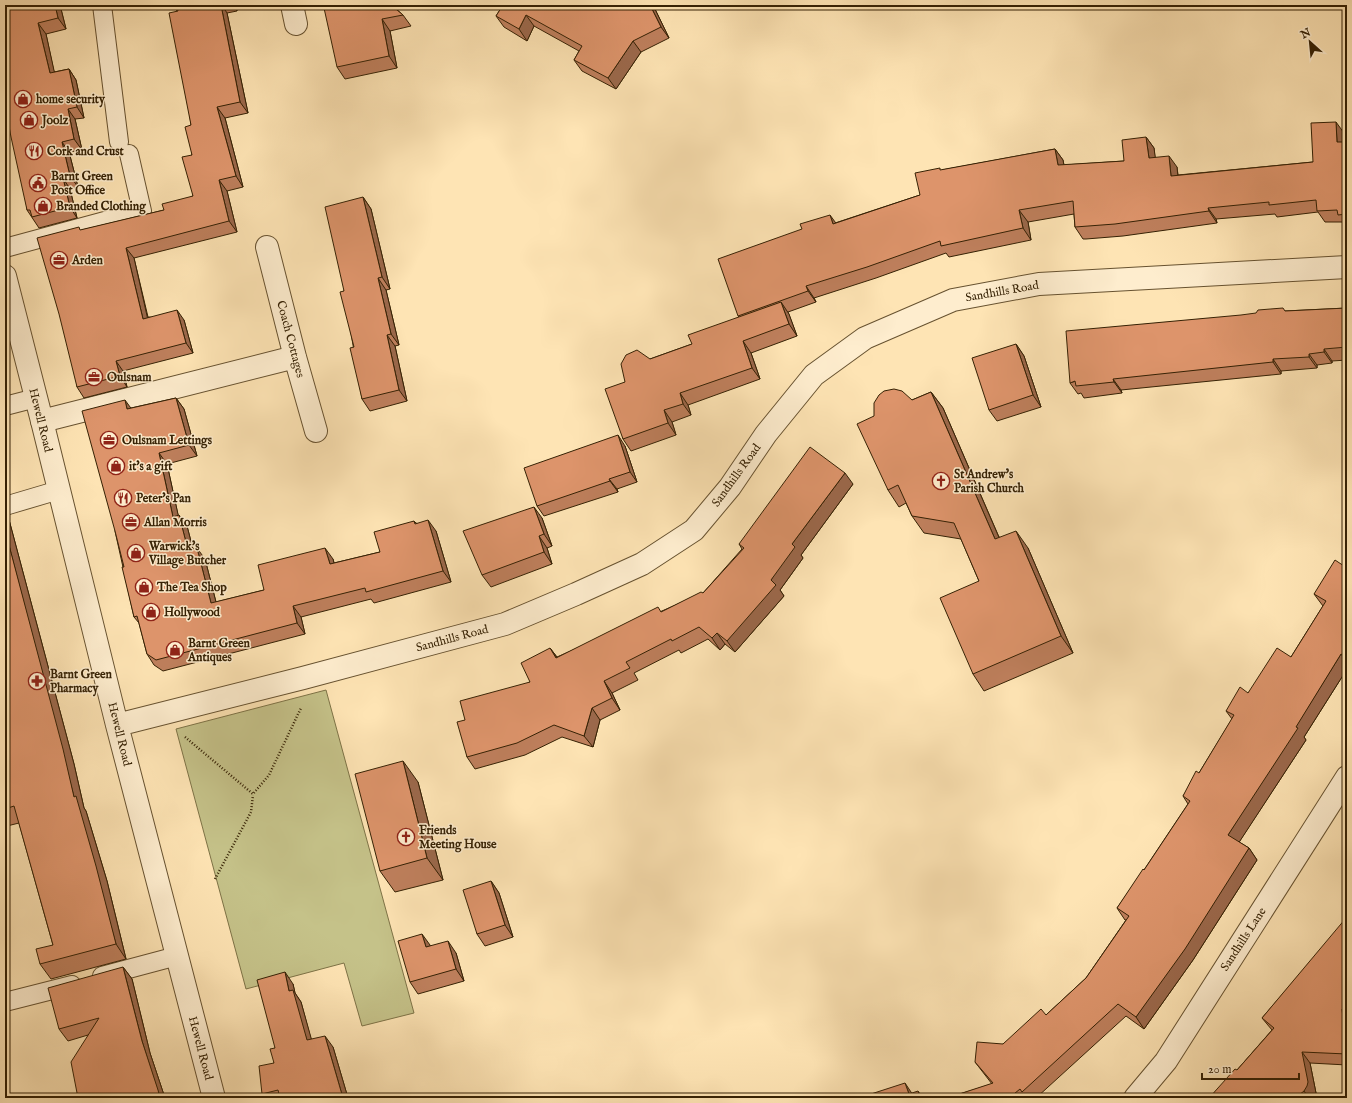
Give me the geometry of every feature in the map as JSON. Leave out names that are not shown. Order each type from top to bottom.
[{"type":"street","name":"Coach Cottages","points":[[266,247],[316,431]]},
{"type":"street","name":"Sandhills Road","points":[[117,724],[303,678],[506,624],[642,564],[694,530],[730,487],[766,434],[814,375],[865,338],[953,300],[1039,284],[1347,267]]},
{"type":"street","name":"Hewell Road","points":[[5,276],[117,724],[214,1098]]},
{"type":"street","points":[[42,421],[295,357]]},
{"type":"street","name":"Sandhills Lane","points":[[1135,1098],[1166,1060],[1347,777]]},
{"type":"lane","points":[[5,248],[142,211],[124,148],[102,5]]},
{"type":"lane","points":[[5,406],[36,398]]},
{"type":"lane","points":[[5,506],[59,490]]},
{"type":"lane","points":[[5,1002],[177,956]]},
{"type":"path","points":[[215,879],[251,812],[253,794],[269,775],[308,694],[303,678]]},
{"type":"path","points":[[170,712],[176,729],[253,794]]},
{"type":"shaded area","points":[[326,690],[414,1013],[362,1026],[344,963],[246,989],[176,729]]},
{"type":"building","points":[[5,5],[55,5],[58,18],[38,23],[50,73],[69,69],[77,107],[68,109],[74,139],[62,142],[70,176],[63,178],[70,207],[32,217],[30,210],[27,210],[5,105]]},
{"type":"building","points":[[176,5],[221,5],[240,102],[217,107],[236,176],[219,180],[229,221],[126,248],[143,319],[177,310],[186,343],[116,361],[120,376],[77,387],[59,314],[37,238],[79,227],[80,230],[164,210],[162,204],[193,196],[182,157],[192,155],[185,127],[191,125],[169,13],[178,11]]},
{"type":"building","points":[[334,5],[391,5],[403,15],[382,19],[389,56],[337,67],[324,8]]},
{"type":"building","points":[[503,5],[650,5],[661,27],[633,41],[608,78],[574,60],[582,46],[526,15],[519,29],[496,16]]},
{"type":"building","points":[[1336,122],[1337,142],[1347,142],[1347,214],[1338,215],[1337,210],[1317,211],[1316,200],[1269,205],[1269,202],[1208,208],[1209,211],[1115,224],[1075,227],[1073,201],[1019,210],[1023,228],[941,246],[940,241],[867,267],[806,286],[808,291],[738,316],[718,259],[802,229],[800,224],[830,215],[833,224],[920,195],[915,173],[940,168],[940,170],[1055,149],[1058,165],[1124,161],[1122,140],[1146,137],[1149,158],[1169,156],[1171,176],[1313,162],[1311,123]]},
{"type":"building","points":[[363,197],[382,277],[378,278],[391,334],[387,335],[399,390],[362,399],[350,348],[354,347],[340,292],[344,291],[325,207]]},
{"type":"building","points":[[781,302],[789,324],[743,341],[752,368],[680,393],[683,404],[664,410],[668,423],[623,439],[605,389],[625,382],[621,364],[626,355],[637,350],[650,359],[692,344],[688,335]]},
{"type":"building","points":[[1283,308],[1285,311],[1347,308],[1347,347],[1324,349],[1324,352],[1309,354],[1309,357],[1273,359],[1273,362],[1113,379],[1114,382],[1076,386],[1075,381],[1070,383],[1066,331],[1241,315],[1256,313],[1258,310]]},
{"type":"building","points":[[1016,344],[1033,395],[989,410],[972,358]]},
{"type":"building","points":[[894,389],[902,391],[912,400],[931,392],[995,539],[1016,531],[1061,636],[973,674],[940,598],[979,581],[954,523],[912,516],[898,485],[888,490],[857,424],[874,416],[874,403],[879,395],[884,391]]},
{"type":"building","points":[[176,398],[189,445],[159,453],[173,517],[179,515],[188,550],[197,548],[211,603],[264,590],[258,565],[325,548],[330,564],[380,552],[374,532],[414,521],[415,524],[428,520],[443,571],[366,592],[365,588],[293,606],[297,623],[156,660],[147,654],[137,616],[134,617],[115,531],[82,411],[125,400],[127,409]]},
{"type":"building","points":[[618,435],[630,472],[609,479],[610,481],[537,506],[524,468]]},
{"type":"building","points":[[810,447],[845,473],[792,544],[795,547],[771,580],[776,585],[727,641],[717,633],[712,638],[699,627],[672,641],[671,639],[626,662],[630,668],[604,681],[612,698],[592,708],[584,736],[554,725],[517,743],[467,757],[457,722],[465,720],[460,701],[530,682],[521,663],[550,648],[556,658],[658,607],[661,612],[701,592],[703,593],[744,548],[739,544]]},
{"type":"building","points":[[534,507],[544,534],[539,536],[544,552],[482,575],[463,531]]},
{"type":"building","points":[[5,530],[63,749],[74,797],[76,796],[116,944],[40,964],[36,949],[53,945],[14,806],[5,809]]},
{"type":"building","points":[[1335,560],[1347,568],[1347,655],[1346,657],[1341,654],[1296,727],[1298,728],[1228,835],[1249,848],[1185,949],[1136,1017],[1118,1004],[1022,1092],[1020,1089],[1009,1098],[947,1098],[993,1083],[975,1062],[977,1042],[1003,1044],[1041,1009],[1046,1015],[1086,978],[1129,916],[1117,908],[1190,801],[1183,796],[1196,771],[1199,773],[1234,715],[1226,711],[1240,687],[1248,693],[1277,648],[1291,657],[1326,601],[1314,594]]},
{"type":"building","points":[[403,761],[427,858],[380,871],[355,774]]},
{"type":"building","points":[[491,881],[505,925],[477,934],[463,890]]},
{"type":"building","points":[[1346,918],[1347,1009],[1342,1009],[1347,1054],[1302,1052],[1308,1082],[1304,1091],[1293,1098],[1277,1098],[1274,1095],[1271,1098],[1209,1098],[1235,1069],[1237,1070],[1274,1028],[1262,1018]]},
{"type":"building","points":[[422,934],[426,947],[448,941],[456,969],[410,982],[398,941]]},
{"type":"building","points":[[123,967],[142,1041],[160,1098],[78,1098],[71,1062],[99,1018],[59,1029],[48,988]]},
{"type":"building","points":[[285,972],[289,991],[293,990],[307,1040],[325,1036],[343,1098],[280,1098],[278,1090],[262,1094],[259,1066],[274,1063],[270,1049],[275,1048],[257,980]]},
{"type":"building","points":[[905,1083],[909,1094],[918,1091],[920,1098],[873,1098],[871,1094]]},
{"type":"place","name":"home security","points":[[23,99]]},
{"type":"place","name":"Joolz","points":[[29,120]]},
{"type":"place","name":"Cork and Crust","points":[[34,151]]},
{"type":"place","name":"Barnt Green Post Office","points":[[38,183]]},
{"type":"place","name":"Branded Clothing","points":[[43,206]]},
{"type":"place","name":"Arden","points":[[59,260]]},
{"type":"place","name":"Oulsnam","points":[[94,377]]},
{"type":"place","name":"Oulsnam Lettings","points":[[109,440]]},
{"type":"place","name":"it's a gift","points":[[116,466]]},
{"type":"place","name":"St Andrew's Parish Church","points":[[941,481]]},
{"type":"place","name":"Peter's Pan","points":[[123,498]]},
{"type":"place","name":"Allan Morris","points":[[131,522]]},
{"type":"place","name":"Warwick's Village Butcher","points":[[136,553]]},
{"type":"place","name":"The Tea Shop","points":[[144,587]]},
{"type":"place","name":"Hollywood","points":[[151,612]]},
{"type":"place","name":"Barnt Green Antiques","points":[[175,650]]},
{"type":"place","name":"Barnt Green Pharmacy","points":[[37,681]]},
{"type":"place","name":"Friends Meeting House","points":[[406,837]]}]
